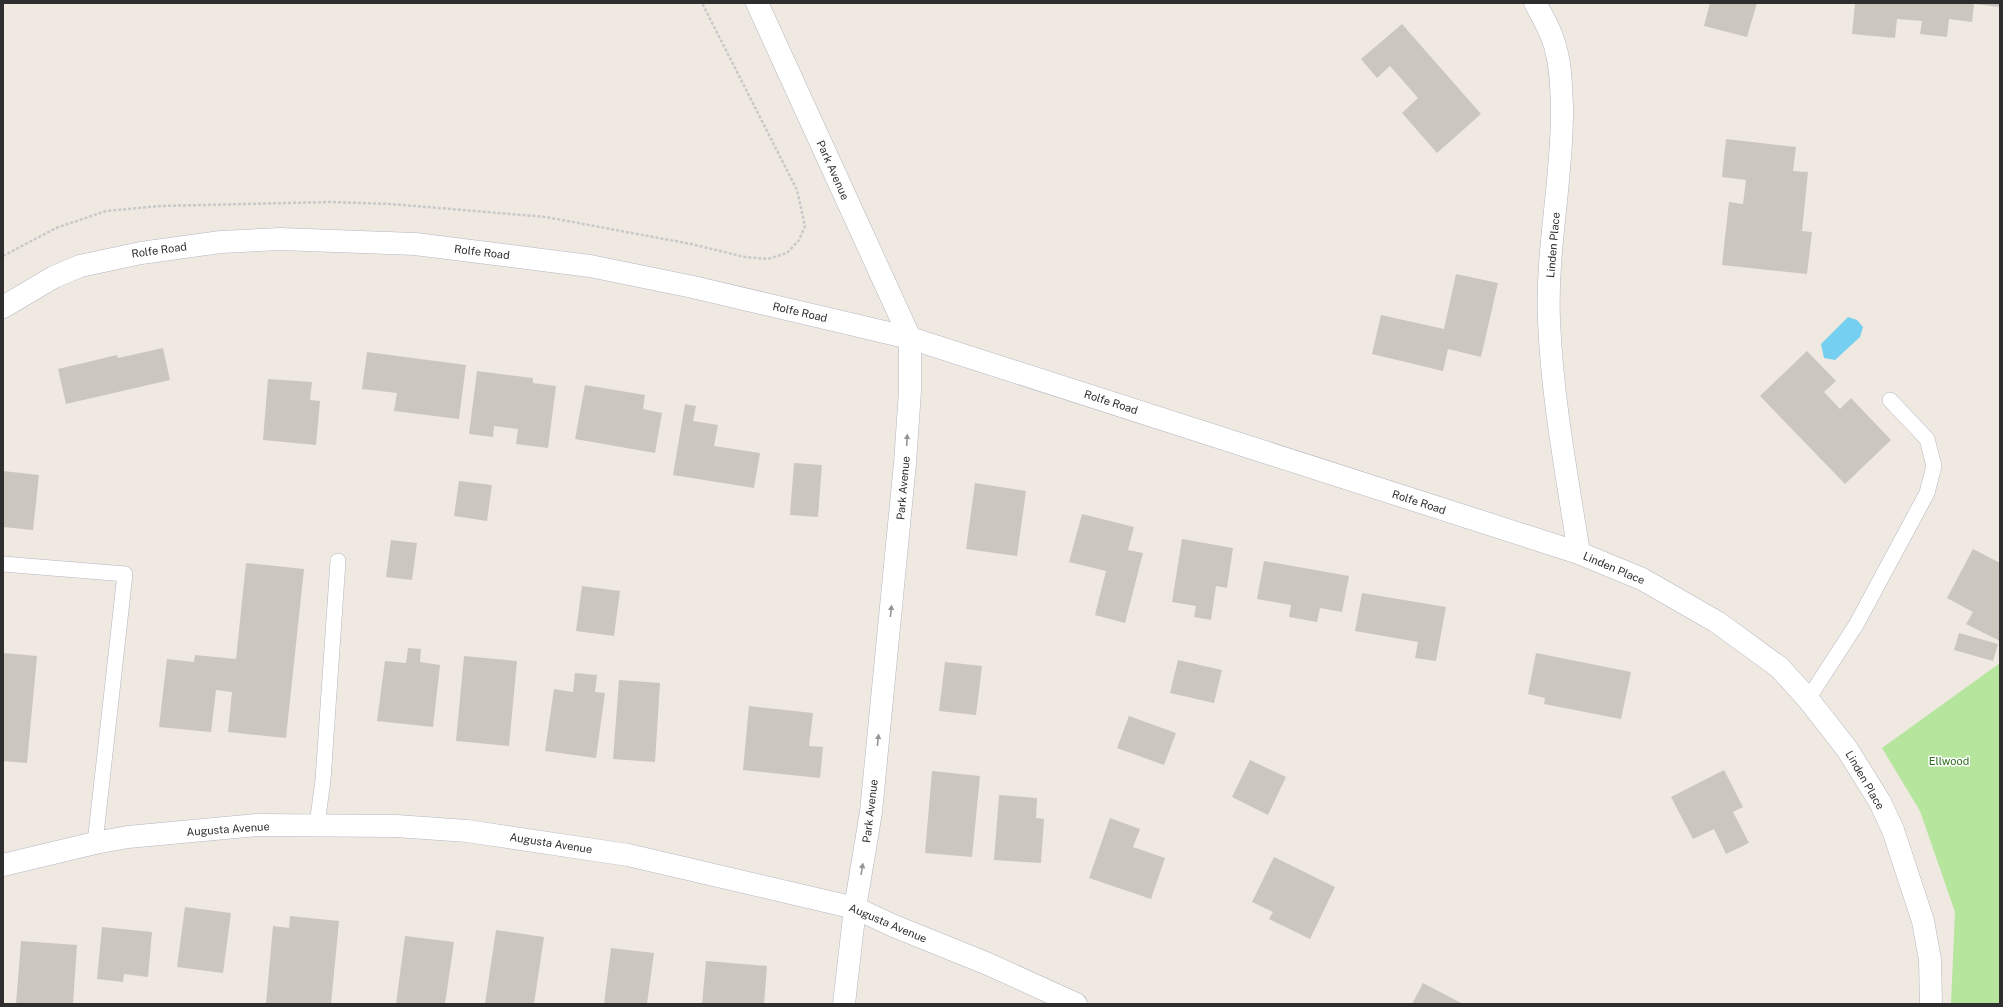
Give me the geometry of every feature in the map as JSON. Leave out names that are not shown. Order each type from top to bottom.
[{"type":"street","name":"Park Avenue","points":[[757,3],[910,338],[910,391],[905,463],[871,812],[855,908],[844,1004]]},
{"type":"street","name":"Linden Place","points":[[1535,3],[1546,22],[1555,46],[1561,72],[1562,140],[1550,278],[1549,318],[1556,407],[1579,553],[1642,579],[1717,622],[1779,668],[1808,699],[1847,749],[1880,802],[1893,830],[1923,921],[1930,960],[1931,1004]]},
{"type":"street","name":"Rolfe Road","points":[[3,307],[54,277],[80,266],[110,258],[221,242],[280,239],[415,244],[590,266],[693,287],[910,338],[1579,553]]},
{"type":"street","name":"Augusta Avenue","points":[[3,865],[128,837],[257,826],[396,826],[467,831],[563,844],[650,860],[855,908],[894,926],[988,964],[1076,1004]]},
{"type":"lane","points":[[1808,699],[1856,625],[1927,493],[1934,466],[1927,439],[1890,400]]},
{"type":"lane","points":[[317,825],[324,780],[338,561]]},
{"type":"lane","points":[[3,564],[125,574],[96,843]]},
{"type":"path","points":[[3,256],[56,228],[106,211],[160,206],[330,202],[399,204],[546,217],[691,244],[745,257],[768,259],[787,253],[799,240],[805,226],[797,190],[702,3]]},
{"type":"green space","name":"Ellwood","points":[[2000,663],[2000,1004],[1951,1004],[1955,912],[1920,811],[1882,748]]},
{"type":"water","points":[[1848,317],[1857,320],[1863,327],[1860,337],[1835,360],[1824,358],[1821,344]]},
{"type":"building","points":[[1710,3],[1757,3],[1747,37],[1704,26]]},
{"type":"building","points":[[1855,3],[2000,3],[2000,7],[1974,4],[1972,22],[1949,19],[1947,37],[1920,34],[1922,21],[1897,19],[1895,38],[1852,34]]},
{"type":"building","points":[[1402,24],[1481,114],[1437,153],[1402,113],[1418,98],[1390,66],[1377,78],[1361,59]]},
{"type":"building","points":[[1726,139],[1796,147],[1793,171],[1808,172],[1802,231],[1812,232],[1807,274],[1722,265],[1729,202],[1743,204],[1746,180],[1722,177]]},
{"type":"building","points":[[1456,274],[1498,283],[1481,357],[1448,349],[1443,371],[1372,354],[1381,315],[1444,329]]},
{"type":"building","points":[[163,348],[170,380],[66,404],[58,369],[117,355],[118,358]]},
{"type":"building","points":[[1807,351],[1836,381],[1824,392],[1840,409],[1851,398],[1891,440],[1845,484],[1760,396]]},
{"type":"building","points":[[367,352],[466,365],[459,419],[394,411],[397,393],[362,389]]},
{"type":"building","points":[[477,371],[533,378],[533,383],[556,386],[548,448],[516,444],[518,429],[494,426],[493,437],[469,434]]},
{"type":"building","points":[[268,379],[312,382],[310,400],[320,401],[316,445],[263,440]]},
{"type":"building","points":[[585,385],[645,395],[643,409],[662,413],[655,453],[575,439]]},
{"type":"building","points":[[685,404],[696,406],[693,421],[718,425],[714,446],[760,453],[754,488],[673,475]]},
{"type":"building","points":[[794,463],[822,465],[818,517],[790,515]]},
{"type":"building","points":[[3,471],[39,475],[33,530],[3,527]]},
{"type":"building","points":[[459,481],[492,485],[487,521],[454,516]]},
{"type":"building","points":[[975,483],[1026,491],[1017,556],[966,549]]},
{"type":"building","points":[[1082,514],[1134,527],[1128,550],[1143,553],[1125,623],[1095,615],[1106,571],[1069,562]]},
{"type":"building","points":[[1182,539],[1233,548],[1227,588],[1216,586],[1211,620],[1194,617],[1196,606],[1172,602]]},
{"type":"building","points":[[391,540],[417,543],[412,580],[386,577]]},
{"type":"building","points":[[1973,549],[2000,563],[2000,641],[1966,624],[1973,612],[1947,598]]},
{"type":"building","points":[[1264,561],[1349,576],[1342,612],[1320,608],[1317,622],[1289,617],[1291,605],[1257,599]]},
{"type":"building","points":[[246,563],[304,569],[286,738],[228,732],[232,692],[216,690],[211,732],[159,727],[167,659],[194,662],[195,655],[236,659]]},
{"type":"building","points":[[582,586],[620,591],[614,636],[576,631]]},
{"type":"building","points":[[1362,593],[1446,607],[1436,661],[1415,658],[1418,642],[1355,631]]},
{"type":"building","points":[[1959,633],[1998,644],[1993,661],[1954,650]]},
{"type":"building","points":[[408,648],[421,649],[420,662],[440,665],[433,727],[377,721],[385,661],[406,663]]},
{"type":"building","points":[[3,653],[37,656],[27,763],[3,761]]},
{"type":"building","points":[[1536,653],[1631,672],[1621,719],[1544,704],[1545,698],[1528,694]]},
{"type":"building","points":[[464,656],[517,661],[509,746],[456,741]]},
{"type":"building","points":[[1178,660],[1222,670],[1214,703],[1170,693]]},
{"type":"building","points":[[945,662],[982,666],[976,715],[939,711]]},
{"type":"building","points":[[575,673],[597,675],[595,692],[605,693],[596,758],[545,751],[554,689],[573,692]]},
{"type":"building","points":[[619,680],[660,683],[655,762],[613,759]]},
{"type":"building","points":[[749,706],[813,713],[809,746],[823,747],[820,778],[743,770]]},
{"type":"building","points":[[1129,716],[1176,733],[1164,765],[1117,748]]},
{"type":"building","points":[[1250,760],[1286,777],[1268,815],[1232,797]]},
{"type":"building","points":[[1724,770],[1743,807],[1733,812],[1749,843],[1726,854],[1714,829],[1693,839],[1671,797]]},
{"type":"building","points":[[932,771],[980,776],[972,857],[925,853]]},
{"type":"building","points":[[999,795],[1037,798],[1036,818],[1044,819],[1041,863],[994,860]]},
{"type":"building","points":[[1110,818],[1140,829],[1133,847],[1165,858],[1151,899],[1089,878]]},
{"type":"building","points":[[1274,857],[1335,887],[1310,939],[1269,919],[1273,912],[1252,902]]},
{"type":"building","points":[[185,907],[231,913],[223,973],[177,967]]},
{"type":"building","points":[[290,916],[339,921],[331,1004],[266,1004],[273,926],[289,928]]},
{"type":"building","points":[[102,927],[152,932],[148,977],[124,974],[123,982],[97,979]]},
{"type":"building","points":[[496,930],[544,937],[534,1004],[485,1004]]},
{"type":"building","points":[[405,936],[454,942],[445,1004],[396,1004]]},
{"type":"building","points":[[21,941],[77,945],[73,1004],[16,1004]]},
{"type":"building","points":[[611,948],[654,953],[647,1004],[604,1004]]},
{"type":"building","points":[[706,961],[767,966],[764,1004],[702,1004]]},
{"type":"building","points":[[1423,983],[1463,1004],[1412,1004]]}]
